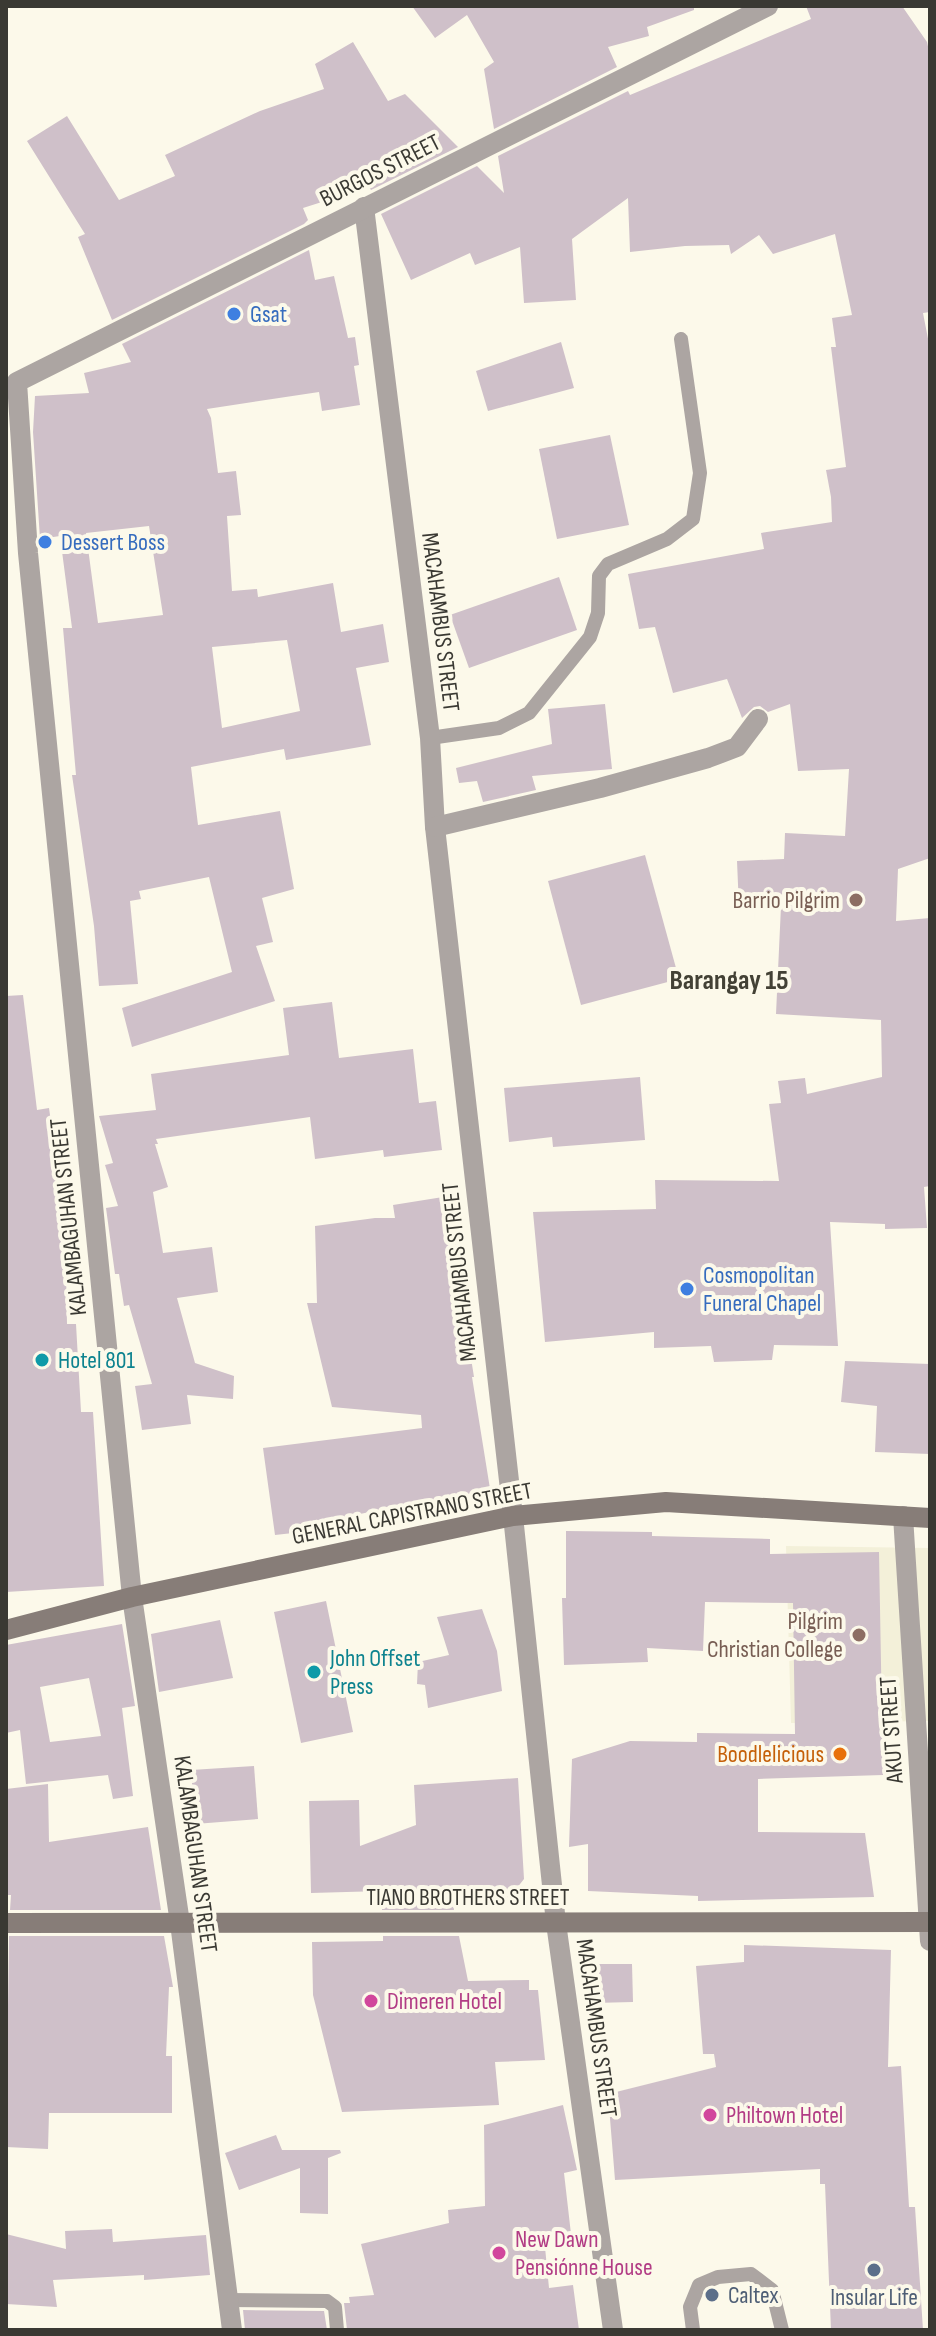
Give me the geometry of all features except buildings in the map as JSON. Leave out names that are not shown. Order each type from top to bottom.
[{"type":"main road","name":"GENERAL CAPISTRANO STREET","points":[[6,1630],[132,1597],[513,1516],[666,1502],[930,1518]]},
{"type":"main road","name":"TIANO BROTHERS STREET","points":[[6,1923],[556,1923],[930,1928]]},
{"type":"street","name":"BURGOS STREET","points":[[17,382],[768,6]]},
{"type":"street","name":"MACAHAMBUS STREET","points":[[364,207],[430,738],[435,827],[556,1923],[613,2330]]},
{"type":"street","name":"KALAMBAGUHAN STREET","points":[[17,382],[29,569],[132,1597],[180,1923],[232,2330]]},
{"type":"street","points":[[435,827],[708,758],[737,747],[758,719]]},
{"type":"street","name":"AKUT STREET","points":[[903,1516],[930,1928]]},
{"type":"lane","points":[[430,738],[499,728],[529,713],[590,637],[598,613],[599,576],[608,564],[667,539],[693,519],[700,473],[681,339]]},
{"type":"lane","points":[[693,2330],[690,2307],[699,2285],[718,2277],[751,2274],[772,2290],[782,2330]]},
{"type":"lane","points":[[228,2300],[327,2301],[335,2307],[337,2330]]},
{"type":"shaded area","name":"Pilgrim Christian College","points":[[786,1546],[930,1548],[930,1721],[791,1723]]},
{"type":"place","name":"Gsat","points":[[234,314]]},
{"type":"place","name":"Dessert Boss","points":[[45,542]]},
{"type":"place","name":"Barrio Pilgrim","points":[[856,900]]},
{"type":"place","name":"Cosmopolitan Funeral Chapel","points":[[687,1289]]},
{"type":"place","name":"Hotel 801","points":[[42,1360]]},
{"type":"place","name":"Pilgrim Christian College","points":[[859,1635]]},
{"type":"place","name":"John Offset Press","points":[[314,1672]]},
{"type":"place","name":"Boodlelicious","points":[[840,1754]]},
{"type":"place","name":"Dimeren Hotel","points":[[371,2001]]},
{"type":"place","name":"Philtown Hotel","points":[[710,2115]]},
{"type":"place","name":"New Dawn Pensiónne House","points":[[499,2253]]},
{"type":"place","name":"Insular Life","points":[[874,2270]]},
{"type":"place","name":"Caltex","points":[[712,2295]]},
{"type":"district","name":"Barangay 15","points":[[729,979]]}]
